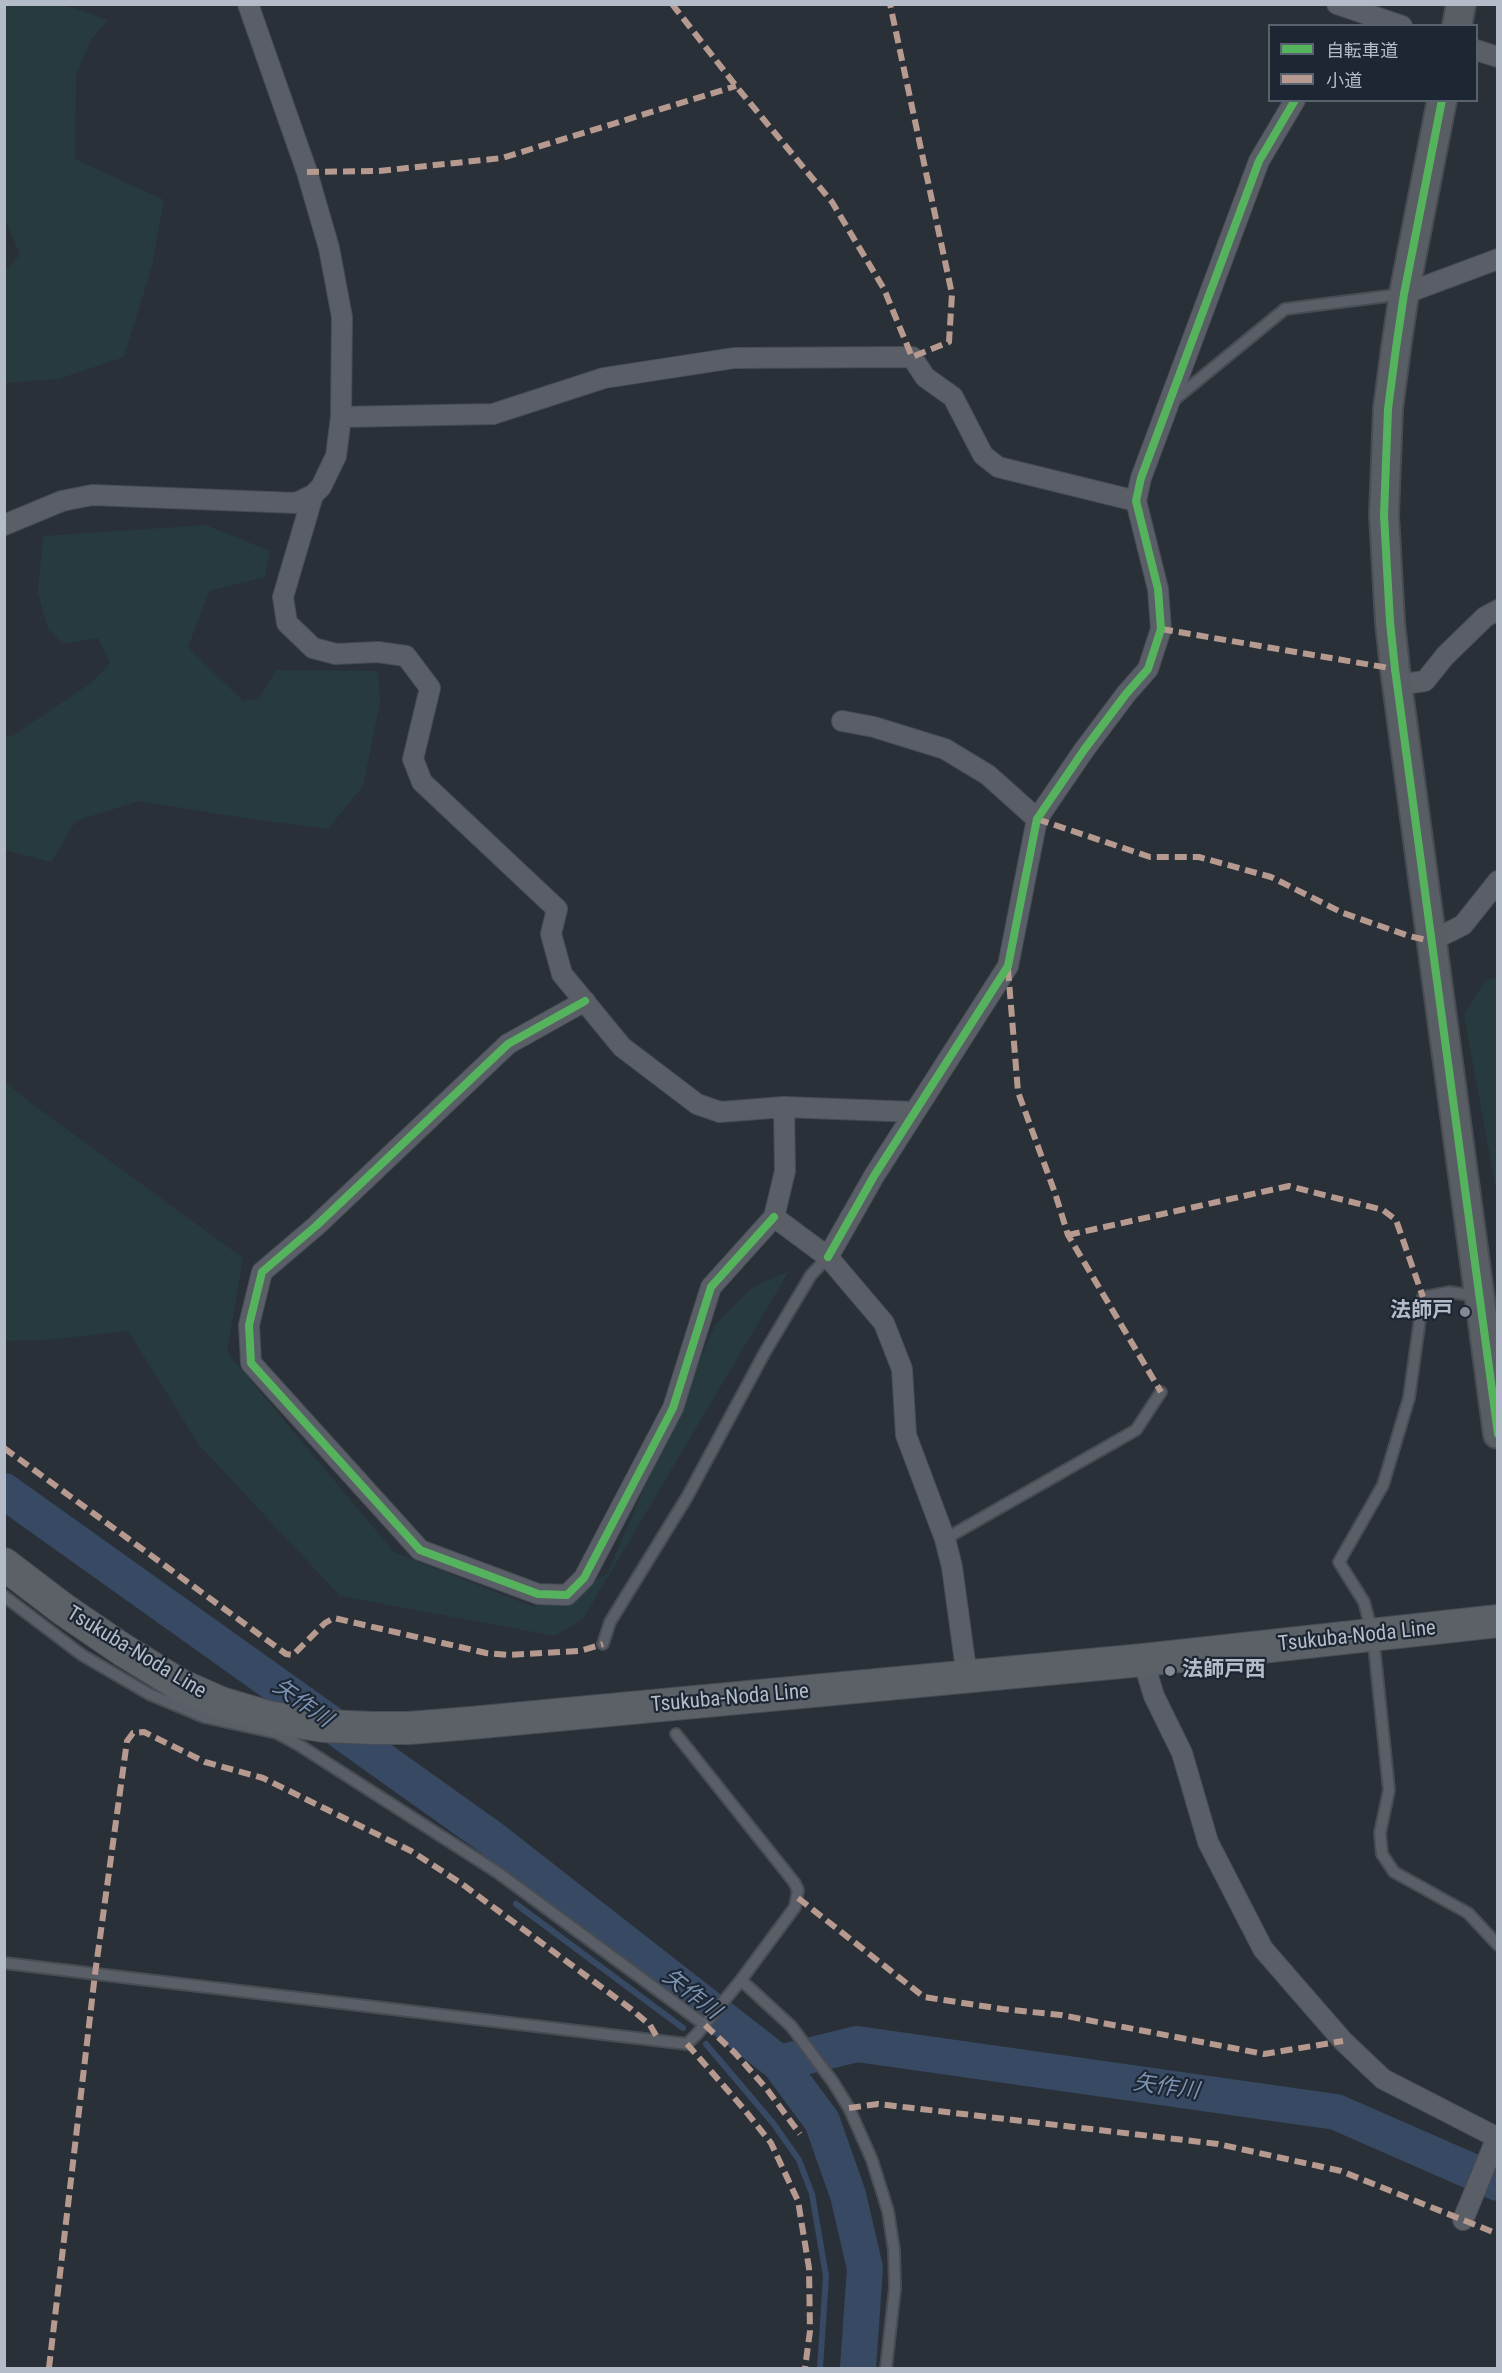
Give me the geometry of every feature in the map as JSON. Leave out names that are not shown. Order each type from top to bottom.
[{"type":"main road","name":"Tsukuba-Noda Line","points":[[4,1564],[80,1621],[180,1685],[274,1723],[334,1726],[409,1728],[1143,1660],[1497,1621]]},
{"type":"street","points":[[4,525],[63,501],[92,495],[296,503],[313,495],[321,487],[336,456],[341,417],[342,316],[329,248],[308,172],[249,4]]},
{"type":"street","points":[[1457,24],[1461,4]]},
{"type":"street","points":[[1341,24],[1346,6],[1396,24]]},
{"type":"street","points":[[1478,51],[1497,57]]},
{"type":"street","points":[[828,1257],[874,1176],[1008,966],[1037,819],[1084,750],[1148,669],[1161,629],[1158,589],[1136,501],[1141,478],[1259,161],[1294,102]]},
{"type":"street","points":[[1442,102],[1404,294],[1388,409],[1384,515],[1390,621],[1397,685],[1497,1434]]},
{"type":"street","points":[[1404,294],[1497,259]]},
{"type":"street","points":[[341,417],[494,414],[604,378],[734,358],[912,357],[925,377],[953,397],[983,455],[998,467],[1136,501]]},
{"type":"street","points":[[313,495],[283,597],[286,623],[313,648],[336,654],[378,652],[406,656],[430,688],[412,759],[422,782],[557,909],[551,934],[562,974],[622,1047],[697,1104],[720,1112],[784,1107],[915,1112]]},
{"type":"street","points":[[1397,685],[1425,681],[1445,656],[1485,617],[1497,610]]},
{"type":"street","points":[[842,721],[874,727],[945,749],[988,775],[1037,819]]},
{"type":"street","points":[[1431,941],[1463,925],[1497,881]]},
{"type":"street","points":[[585,1001],[508,1044],[316,1226],[261,1272],[249,1325],[251,1363],[420,1550],[538,1594],[567,1596],[584,1578],[673,1408],[711,1287],[774,1217],[785,1171],[784,1107]]},
{"type":"street","points":[[774,1217],[828,1257],[884,1323],[902,1369],[906,1435],[945,1539],[952,1567],[967,1677]]},
{"type":"street","points":[[1143,1660],[1154,1696],[1182,1753],[1208,1842],[1263,1949],[1343,2041],[1383,2079],[1495,2141],[1465,2216]]},
{"type":"lane","points":[[1171,402],[1285,309],[1404,294]]},
{"type":"lane","points":[[603,1644],[610,1622],[687,1497],[765,1352],[812,1275],[828,1257]]},
{"type":"lane","points":[[1480,1296],[1449,1292],[1423,1297],[1409,1398],[1383,1485],[1339,1563],[1364,1602],[1373,1635],[1389,1790],[1380,1833],[1382,1854],[1394,1872],[1468,1913],[1497,1945]]},
{"type":"lane","points":[[945,1539],[1136,1430],[1161,1392]]},
{"type":"lane","points":[[4,1596],[82,1655],[149,1694],[204,1717],[274,1723],[277,1733],[497,1872],[707,2022]]},
{"type":"lane","points":[[4,1963],[687,2043],[737,1985],[795,1906],[798,1890],[676,1734]]},
{"type":"lane","points":[[737,1985],[798,2034],[833,2082],[859,2128],[872,2160],[888,2211],[894,2250],[895,2288],[886,2368]]},
{"type":"green space","points":[[5,4],[65,5],[108,20],[90,41],[76,76],[75,159],[164,200],[152,266],[124,357],[59,379],[5,383],[5,271],[20,254],[5,219]]},
{"type":"green space","points":[[206,525],[270,551],[265,577],[209,591],[188,647],[243,701],[258,699],[277,670],[378,671],[380,702],[363,786],[328,829],[139,801],[76,821],[51,862],[5,850],[5,735],[12,736],[91,683],[110,663],[98,638],[63,644],[48,629],[38,593],[43,536]]},
{"type":"green space","points":[[1498,977],[1497,1195],[1464,1015],[1485,981]]},
{"type":"green space","points":[[4,1081],[243,1258],[227,1352],[394,1552],[534,1607],[607,1574],[715,1325],[753,1287],[789,1271],[583,1619],[555,1636],[340,1596],[199,1445],[128,1331],[46,1340],[5,1341]]},
{"type":"waterway","name":"矢作川","points":[[4,1491],[491,1838],[779,2063],[857,2044],[1336,2112],[1498,2183]]},
{"type":"waterway","points":[[516,1904],[683,2028]]},
{"type":"waterway","points":[[706,2044],[773,2123],[799,2160],[812,2194],[826,2276],[820,2368]]},
{"type":"waterway","points":[[779,2063],[822,2121],[848,2195],[865,2268],[858,2368]]},
{"type":"marked path","points":[[672,4],[832,202],[884,289],[912,357],[949,342],[952,294],[890,4]]},
{"type":"marked path","points":[[307,172],[379,171],[502,158],[736,86]]},
{"type":"marked path","points":[[1161,629],[1395,669]]},
{"type":"marked path","points":[[1037,819],[1150,857],[1199,857],[1271,877],[1343,913],[1409,936],[1431,941]]},
{"type":"marked path","points":[[1008,969],[1018,1092],[1068,1235],[1161,1392]]},
{"type":"marked path","points":[[1068,1235],[1289,1186],[1383,1210],[1396,1220],[1423,1297]]},
{"type":"marked path","points":[[4,1448],[286,1654],[293,1655],[325,1623],[334,1618],[486,1653],[508,1655],[580,1651],[603,1644]]},
{"type":"marked path","points":[[49,2368],[95,1974],[127,1741],[133,1733],[144,1732],[205,1762],[263,1778],[411,1851],[462,1884],[631,2009],[650,2025],[658,2039]]},
{"type":"marked path","points":[[798,1898],[924,1997],[1061,2015],[1264,2054],[1343,2041]]},
{"type":"marked path","points":[[705,2025],[735,2053],[766,2088],[800,2134]]},
{"type":"marked path","points":[[687,2044],[771,2143],[798,2201],[809,2268],[810,2331],[805,2368]]},
{"type":"marked path","points":[[849,2108],[878,2104],[1218,2144],[1341,2171],[1498,2234]]},
{"type":"cycle path","points":[[828,1257],[874,1176],[1008,966],[1037,819],[1084,750],[1148,669],[1161,629],[1158,589],[1136,501],[1141,478],[1259,161],[1294,102]]},
{"type":"cycle path","points":[[1442,102],[1404,294],[1396,348],[1388,409],[1384,515],[1395,669],[1498,1434]]},
{"type":"cycle path","points":[[585,1001],[508,1044],[316,1226],[262,1272],[249,1325],[251,1363],[420,1550],[538,1594],[567,1595],[584,1578],[673,1408],[711,1287],[774,1217]]},
{"type":"place","name":"法師戸","points":[[1465,1312]]},
{"type":"place","name":"法師戸西","points":[[1170,1671]]}]
